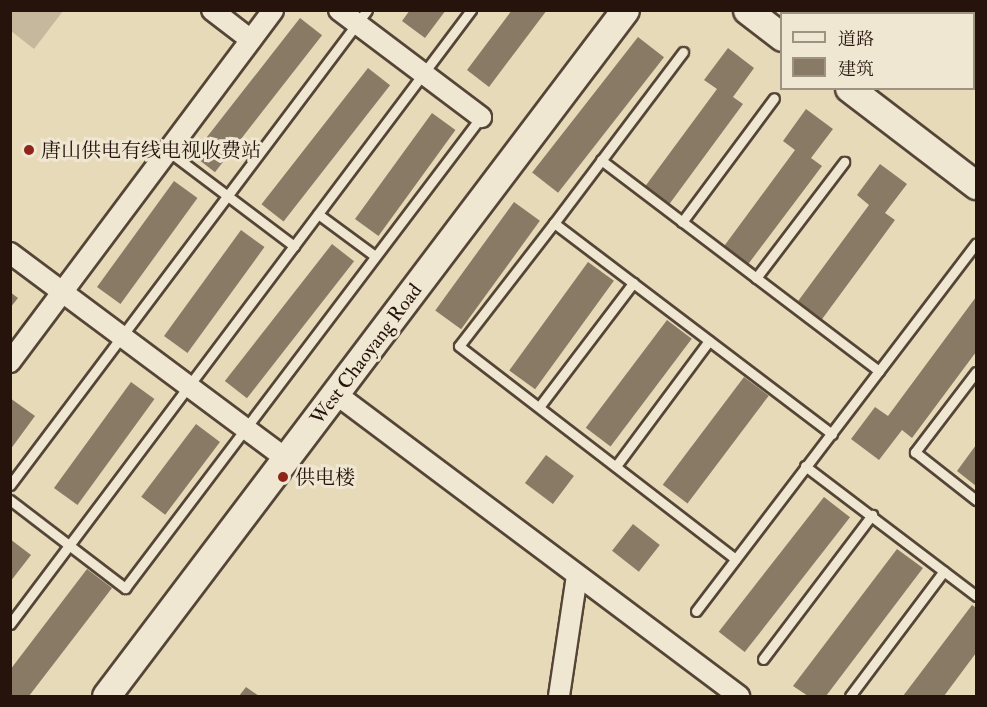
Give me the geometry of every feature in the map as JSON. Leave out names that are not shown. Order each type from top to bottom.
[{"type":"main road","name":"West Chaoyang Road","points":[[106,696],[625,10]]},
{"type":"main road","points":[[747,11],[780,36]]},
{"type":"main road","points":[[852,90],[976,185]]},
{"type":"street","points":[[213,10],[251,40]]},
{"type":"street","points":[[10,362],[273,10]]},
{"type":"street","points":[[339,10],[362,17],[423,74],[481,117]]},
{"type":"street","points":[[10,253],[286,459]]},
{"type":"street","points":[[336,394],[739,696]]},
{"type":"street","points":[[559,696],[577,575]]},
{"type":"lane","points":[[10,624],[471,10]]},
{"type":"lane","points":[[10,485],[362,17]]},
{"type":"lane","points":[[683,52],[459,346],[736,559]]},
{"type":"lane","points":[[682,222],[774,98]]},
{"type":"lane","points":[[10,500],[125,588],[481,117]]},
{"type":"lane","points":[[168,151],[294,246]]},
{"type":"lane","points":[[601,160],[879,371]]},
{"type":"lane","points":[[756,278],[844,162]]},
{"type":"lane","points":[[318,214],[375,256]]},
{"type":"lane","points":[[554,223],[832,434]]},
{"type":"lane","points":[[696,611],[976,244]]},
{"type":"lane","points":[[539,407],[633,283]]},
{"type":"lane","points":[[616,466],[709,341]]},
{"type":"lane","points":[[976,372],[915,452],[976,500]]},
{"type":"lane","points":[[805,466],[976,596]]},
{"type":"lane","points":[[764,659],[872,515]]},
{"type":"lane","points":[[850,696],[944,571]]},
{"type":"shaded area","points":[[10,11],[63,11],[34,49],[11,31]]},
{"type":"building","points":[[410,10],[446,10],[425,38],[402,21]]},
{"type":"building","points":[[512,10],[547,10],[489,87],[467,70]]},
{"type":"building","points":[[836,10],[861,10],[860,12],[838,12]]},
{"type":"building","points":[[300,18],[322,35],[215,172],[193,155]]},
{"type":"building","points":[[638,37],[664,57],[558,193],[532,173]]},
{"type":"building","points":[[728,48],[754,68],[733,97],[743,104],[665,210],[641,192],[717,89],[704,80]]},
{"type":"building","points":[[368,68],[390,85],[284,222],[261,204]]},
{"type":"building","points":[[806,109],[833,129],[811,158],[822,166],[743,271],[719,253],[795,150],[783,141]]},
{"type":"building","points":[[432,113],[455,130],[378,236],[355,219]]},
{"type":"building","points":[[880,164],[907,184],[885,213],[895,220],[817,326],[793,308],[869,205],[857,195]]},
{"type":"building","points":[[174,181],[197,198],[120,304],[97,287]]},
{"type":"building","points":[[514,202],[540,221],[461,329],[435,310]]},
{"type":"building","points":[[241,230],[264,247],[187,353],[164,336]]},
{"type":"building","points":[[332,244],[354,261],[247,398],[225,381]]},
{"type":"building","points":[[588,262],[614,281],[535,389],[509,370]]},
{"type":"building","points":[[10,292],[18,298],[10,308]]},
{"type":"building","points":[[976,297],[976,352],[912,438],[902,430],[879,460],[851,439],[875,407],[888,416]]},
{"type":"building","points":[[667,320],[692,339],[611,446],[586,428]]},
{"type":"building","points":[[744,377],[769,396],[688,503],[663,485]]},
{"type":"building","points":[[131,382],[154,399],[77,505],[54,488]]},
{"type":"building","points":[[10,398],[35,416],[10,450]]},
{"type":"building","points":[[196,424],[220,442],[165,515],[141,497]]},
{"type":"building","points":[[976,445],[976,486],[957,471]]},
{"type":"building","points":[[546,455],[574,476],[553,504],[525,483]]},
{"type":"building","points":[[824,497],[850,517],[745,652],[719,632]]},
{"type":"building","points":[[633,524],[660,545],[639,572],[612,551]]},
{"type":"building","points":[[10,539],[31,555],[10,582]]},
{"type":"building","points":[[897,549],[923,568],[826,696],[808,696],[793,686]]},
{"type":"building","points":[[87,569],[112,588],[29,696],[10,696],[10,670]]},
{"type":"building","points":[[972,605],[976,608],[976,653],[944,696],[903,696]]},
{"type":"building","points":[[246,687],[259,696],[239,696]]},
{"type":"place","name":"唐山供电有线电视收费站","points":[[29,150]]},
{"type":"place","name":"供电楼","points":[[283,477]]}]
